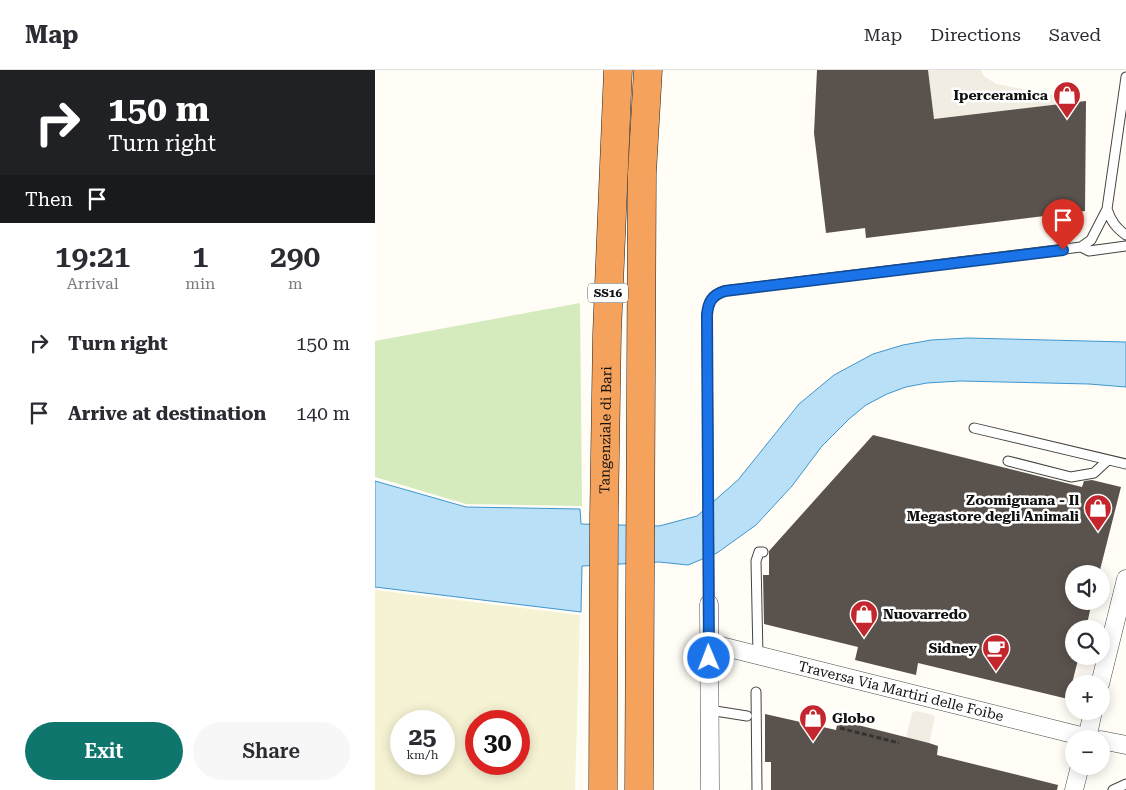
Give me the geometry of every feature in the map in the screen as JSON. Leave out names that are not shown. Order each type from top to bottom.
[{"type":"highway","name":"Tangenziale di Bari","points":[[603,790],[603,574],[607,333],[618,70]]},
{"type":"highway","name":"SS16","points":[[639,790],[642,173],[648,70]]},
{"type":"street","points":[[1102,675],[1126,579]]},
{"type":"street","points":[[709,604],[710,790]]},
{"type":"street","name":"Traversa Via Martiri delle Foibe","points":[[709,643],[1065,732]]},
{"type":"street","name":"Traversa Via Martiri delle Foibe","points":[[1110,743],[1126,746]]},
{"type":"street","points":[[1074,790],[1078,775]]},
{"type":"lane","points":[[709,604],[707,315],[710,300],[718,293],[725,291],[1081,247],[1091,240],[1107,210],[1126,77]]},
{"type":"lane","points":[[1107,210],[1117,228],[1126,235]]},
{"type":"lane","points":[[1081,247],[1089,251],[1126,246]]},
{"type":"lane","points":[[974,428],[1126,464]]},
{"type":"lane","points":[[1008,462],[1071,477],[1094,473],[1108,460]]},
{"type":"lane","points":[[758,656],[756,561],[759,552],[763,552]]},
{"type":"lane","points":[[756,692],[757,790]]},
{"type":"lane","points":[[709,710],[747,716]]},
{"type":"lane","points":[[1113,790],[1126,784]]},
{"type":"path","points":[[840,728],[899,743]]},
{"type":"shaded area","points":[[928,70],[981,70],[984,76],[996,84],[1086,101],[934,119]]},
{"type":"shaded area","points":[[375,590],[580,615],[575,790],[375,790]]},
{"type":"shaded area","points":[[917,711],[933,715],[935,718],[929,743],[906,737],[912,713]]},
{"type":"green space","points":[[580,303],[582,506],[466,504],[375,477],[375,341]]},
{"type":"water","points":[[968,338],[1126,342],[1126,387],[1089,384],[960,381],[927,383],[906,387],[887,394],[866,405],[849,419],[822,446],[792,486],[756,525],[717,553],[688,565],[659,562],[582,566],[581,612],[375,587],[375,481],[466,507],[580,509],[581,524],[659,526],[697,516],[738,480],[799,404],[834,375],[873,354],[903,345],[931,340]]},
{"type":"building","points":[[817,70],[928,70],[934,119],[1086,101],[1085,211],[866,238],[865,228],[826,233],[814,133]]},
{"type":"building","points":[[873,435],[1082,487],[1084,481],[1092,480],[1121,487],[1101,565],[1065,565],[1065,610],[1090,610],[1088,620],[1065,620],[1065,665],[1077,665],[1074,675],[1065,675],[1065,698],[918,663],[916,675],[855,660],[858,647],[764,624],[763,575],[769,575],[769,551]]},
{"type":"building","name":"Globo","points":[[765,714],[836,730],[838,720],[929,743],[938,746],[937,755],[1058,785],[1057,790],[771,790],[771,762],[765,762]]},
{"type":"place","name":"Iperceramica","points":[[1067,119]]},
{"type":"place","name":"Zoomiguana - Il Megastore degli Animali","points":[[1098,532]]},
{"type":"place","name":"Nuovarredo","points":[[864,638]]},
{"type":"place","name":"Sidney","points":[[996,672]]},
{"type":"place","name":"Globo","points":[[813,742]]},
{"type":"route","points":[[709,658],[707,307],[713,296],[725,291],[1063,250]]}]
